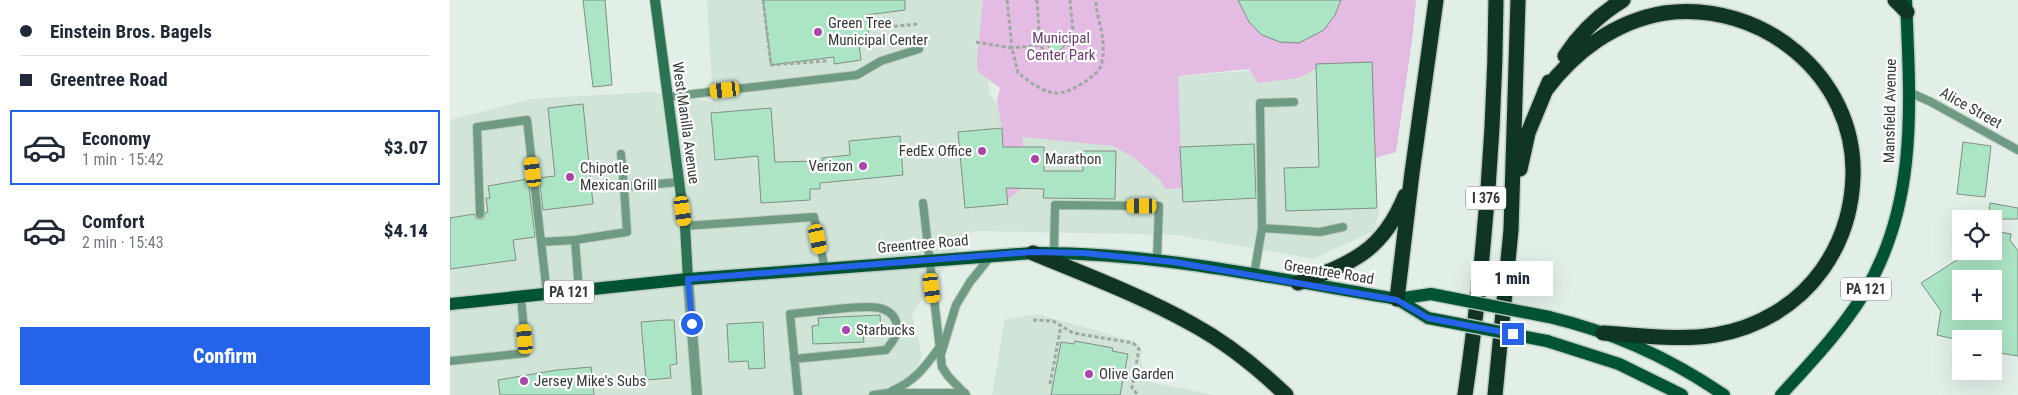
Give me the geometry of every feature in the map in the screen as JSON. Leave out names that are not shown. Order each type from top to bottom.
[{"type":"highway","points":[[1397,300],[1436,0]]},
{"type":"highway","name":"I 376","points":[[1465,395],[1483,246],[1489,169],[1496,0]]},
{"type":"highway","name":"I 376","points":[[1495,395],[1511,230],[1518,0]]},
{"type":"highway","points":[[1511,230],[1522,158],[1528,133],[1544,91],[1568,51],[1582,34],[1596,20],[1623,0]]},
{"type":"highway","points":[[1895,0],[1906,6]]},
{"type":"highway","points":[[1544,91],[1565,64],[1602,37],[1624,26],[1664,14],[1691,12],[1727,16],[1748,22],[1767,31],[1802,56],[1817,71],[1840,108],[1850,141],[1853,189],[1845,226],[1827,262],[1816,278],[1789,304],[1753,324],[1714,336],[1670,336],[1603,332]]},
{"type":"highway","points":[[1298,283],[1342,266],[1357,258],[1382,238],[1399,211],[1412,173]]},
{"type":"highway","points":[[1033,252],[1162,308],[1192,324],[1248,361],[1286,395]]},
{"type":"main road","name":"Mansfield Avenue","points":[[1781,395],[1838,331],[1863,294],[1881,260],[1892,229],[1904,184],[1909,135],[1906,6]]},
{"type":"main road","name":"Greentree Road","points":[[450,304],[688,279],[992,255],[1033,252],[1109,254],[1254,275],[1397,300],[1431,294],[1549,317],[1603,332],[1628,342],[1680,366],[1724,395]]},
{"type":"main road","name":"Greentree Road","points":[[1397,300],[1428,318],[1547,341],[1620,364],[1682,395]]},
{"type":"street","name":"West Manilla Avenue","points":[[655,0],[685,226],[688,279]]},
{"type":"street","points":[[688,279],[697,395]]},
{"type":"lane","points":[[667,97],[857,75],[881,61],[919,49]]},
{"type":"lane","name":"Alice Street","points":[[1909,92],[1931,102],[2018,150]]},
{"type":"lane","points":[[1254,275],[1262,228],[1260,103],[1294,102]]},
{"type":"lane","points":[[480,214],[477,127],[526,120],[547,294]]},
{"type":"lane","points":[[541,242],[575,240],[627,232],[620,154]]},
{"type":"lane","points":[[624,187],[678,182]]},
{"type":"lane","points":[[923,203],[940,358],[942,367],[948,376],[965,394]]},
{"type":"lane","points":[[1054,252],[1055,205],[1159,206],[1157,260]]},
{"type":"lane","points":[[685,226],[814,216],[825,269]]},
{"type":"lane","points":[[1262,228],[1320,232],[1343,227]]},
{"type":"lane","points":[[575,240],[579,291]]},
{"type":"lane","points":[[940,358],[956,304],[970,282],[992,255]]},
{"type":"lane","points":[[450,361],[526,353],[522,297]]},
{"type":"lane","points":[[794,359],[886,350],[897,334],[896,320],[887,311],[872,308],[790,314],[794,359],[798,395]]},
{"type":"lane","points":[[888,393],[907,385],[923,369],[939,348]]},
{"type":"lane","points":[[873,395],[888,393],[965,394]]},
{"type":"path","points":[[763,0],[771,65],[827,61]]},
{"type":"path","points":[[1007,0],[1012,48],[1018,74],[1054,93],[1070,91],[1100,68],[1104,52],[1100,20],[1096,11],[1096,0]]},
{"type":"path","points":[[1037,0],[1040,45],[1049,57],[1068,55],[1073,32],[1070,0]]},
{"type":"path","points":[[868,29],[917,24]]},
{"type":"path","points":[[976,42],[1012,48],[1040,45]]},
{"type":"path","points":[[1033,320],[1053,321],[1073,332],[1133,343],[1139,349],[1132,388],[1138,395]]},
{"type":"path","points":[[1050,384],[1061,326]]},
{"type":"shaded area","points":[[707,0],[985,0],[989,94],[1023,137],[1178,76],[1372,62],[1377,208],[1379,212],[1374,231],[1313,259],[1178,235],[972,231],[912,313],[922,356],[903,395],[450,395],[450,120],[531,99],[649,92],[713,102]]},
{"type":"shaded area","points":[[1037,314],[1137,342],[1142,351],[1141,361],[1146,381],[1214,395],[992,395],[1005,319]]},
{"type":"green space","name":"Municipal Center Park","points":[[983,0],[1416,0],[1396,152],[1375,158],[1360,62],[1324,64],[1299,78],[1258,83],[1249,69],[1178,76],[1182,188],[1165,189],[1160,180],[1133,157],[1113,146],[1023,137],[1023,187],[1007,200],[1002,129],[997,100],[1000,88],[978,72],[977,61]]},
{"type":"building","points":[[583,0],[605,0],[612,85],[593,87]]},
{"type":"building","name":"Green Tree Municipal Center","points":[[763,0],[905,0],[905,10],[866,15],[869,36],[858,37],[861,60],[834,64],[834,57],[771,65]]},
{"type":"building","points":[[1238,0],[1341,0],[1335,15],[1324,30],[1299,43],[1280,42],[1262,35],[1249,22]]},
{"type":"building","points":[[1056,33],[1062,36],[1065,42],[1062,48],[1056,51],[1050,48],[1047,42],[1050,36]]},
{"type":"building","points":[[1372,62],[1377,208],[1286,211],[1284,168],[1319,167],[1316,64]]},
{"type":"building","points":[[583,104],[593,204],[543,210],[539,178],[555,176],[548,108]]},
{"type":"building","points":[[771,108],[775,162],[823,161],[822,158],[850,155],[849,141],[900,136],[903,175],[820,183],[820,189],[810,189],[810,200],[761,203],[758,156],[715,160],[711,113]]},
{"type":"building","points":[[1002,128],[1003,147],[1044,147],[1044,171],[1083,171],[1083,151],[1116,151],[1115,199],[1043,198],[1044,189],[1006,188],[1008,204],[965,208],[958,132]]},
{"type":"building","points":[[1963,142],[1991,146],[1985,197],[1957,194]]},
{"type":"building","points":[[1254,144],[1256,198],[1183,202],[1180,147]]},
{"type":"building","points":[[528,179],[535,237],[513,240],[516,260],[450,269],[450,218],[474,214],[477,219],[483,219],[486,212],[488,212],[486,198],[490,198],[488,186]]},
{"type":"building","points":[[1990,203],[2018,208],[2018,219],[2002,219],[2002,210],[1989,210]]},
{"type":"building","points":[[2002,232],[2011,234],[2010,240],[2018,251],[2018,356],[2002,353],[2002,330],[1952,330],[1952,339],[1937,335],[1941,311],[1921,283],[1957,260],[2002,260]]},
{"type":"building","name":"Starbucks","points":[[880,315],[881,333],[863,334],[864,342],[813,344],[812,326],[819,325],[818,318]]},
{"type":"building","points":[[674,320],[677,364],[670,365],[671,378],[646,380],[641,322]]},
{"type":"building","points":[[763,322],[765,368],[749,369],[748,361],[729,362],[727,324]]},
{"type":"building","name":"Olive Garden","points":[[1075,341],[1113,348],[1112,351],[1128,354],[1120,395],[1051,395],[1061,342],[1074,344]]},
{"type":"building","points":[[591,367],[594,395],[500,395],[498,380],[557,370]]},
{"type":"place","name":"Green Tree Municipal Center","points":[[818,32]]},
{"type":"place","name":"FedEx Office","points":[[982,151]]},
{"type":"place","name":"Marathon","points":[[1035,159]]},
{"type":"place","name":"Verizon","points":[[863,166]]},
{"type":"place","name":"Chipotle Mexican Grill","points":[[570,177]]},
{"type":"place","name":"Starbucks","points":[[846,330]]},
{"type":"place","name":"Olive Garden","points":[[1089,374]]},
{"type":"place","name":"Jersey Mike's Subs","points":[[524,381]]},
{"type":"route","points":[[692,324],[688,279],[992,255],[1054,252],[1174,262],[1397,300],[1428,318],[1513,334]]}]
